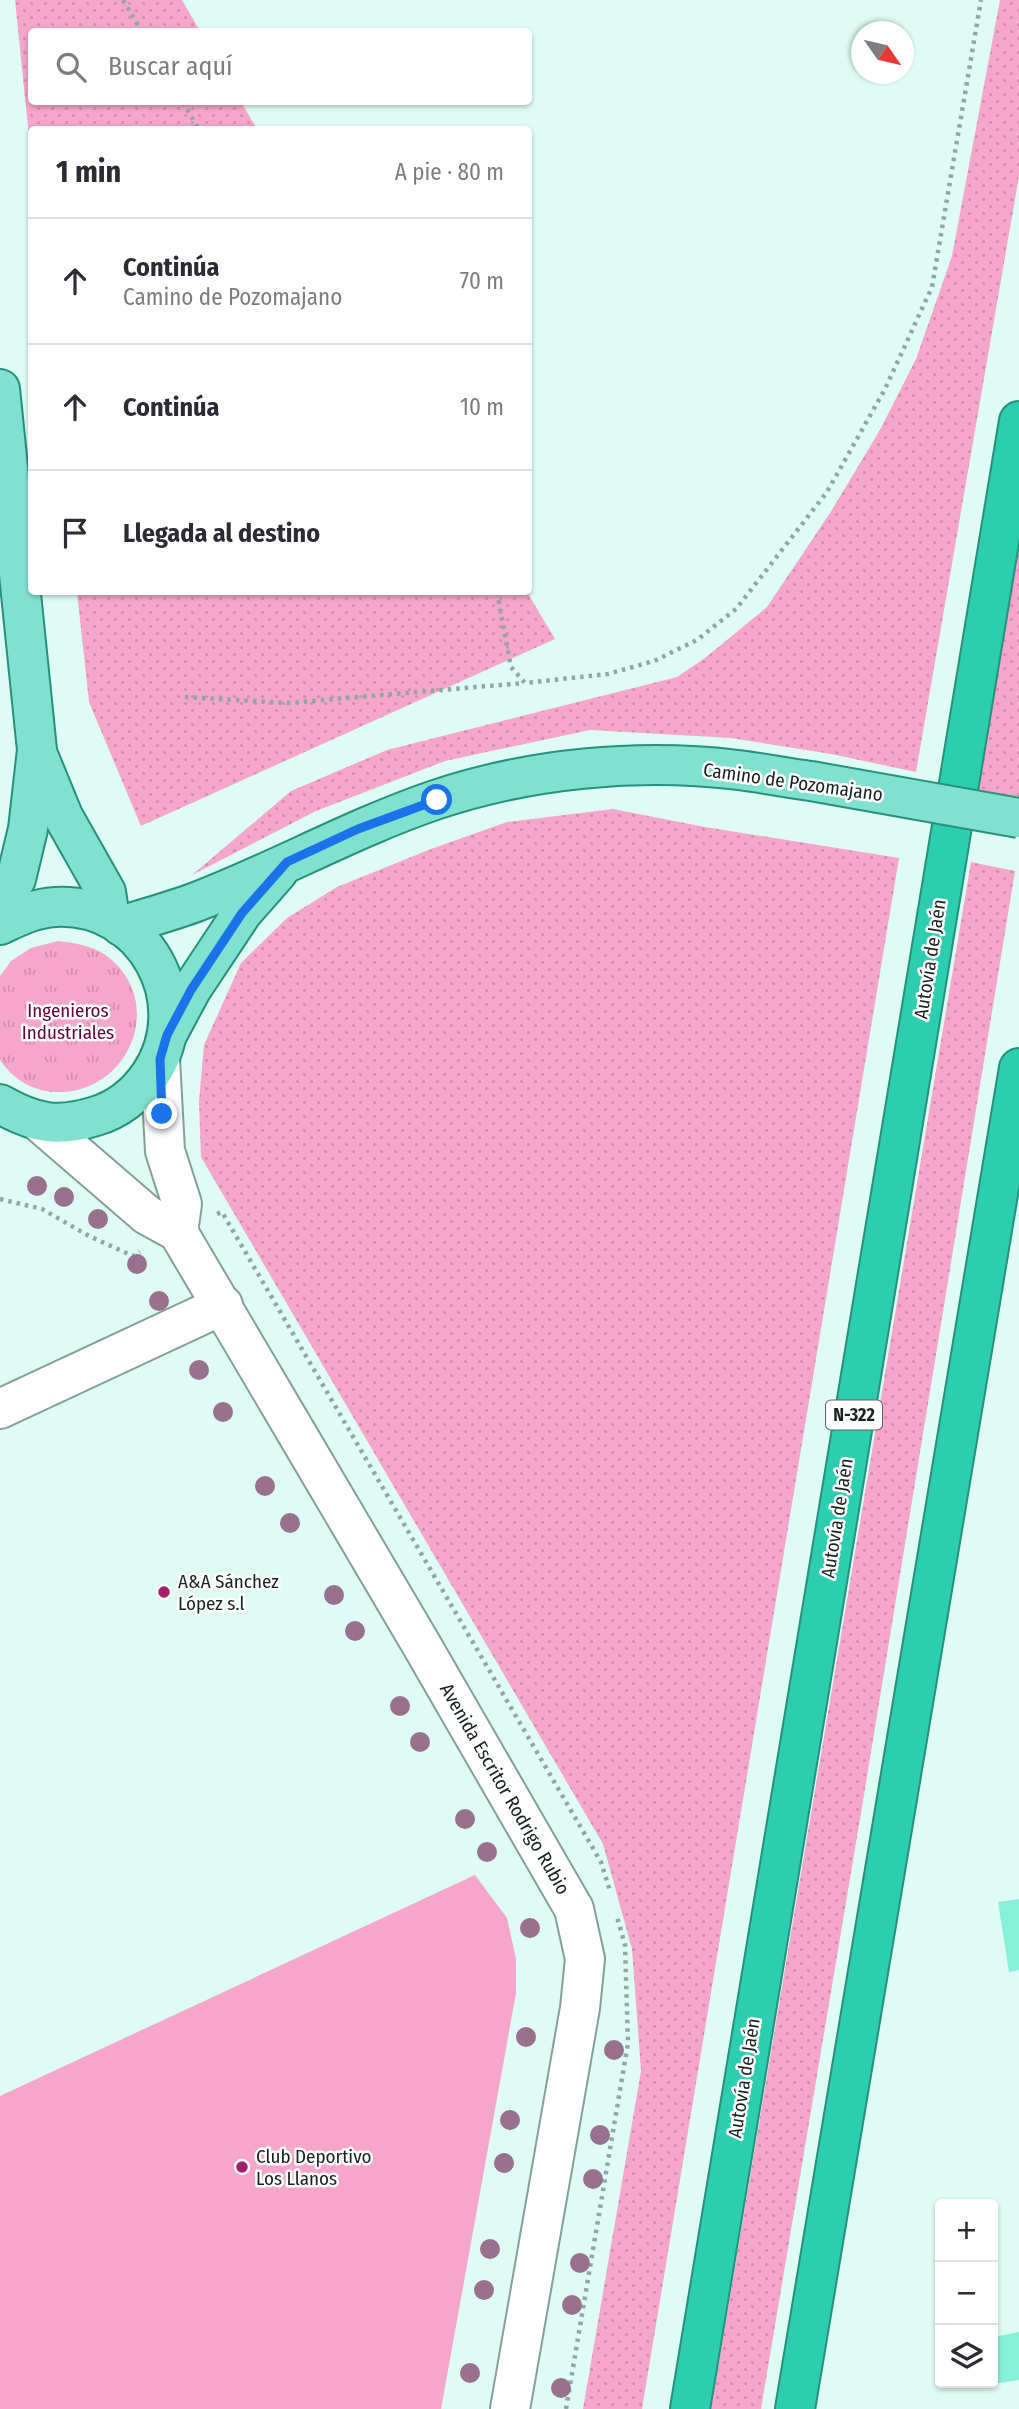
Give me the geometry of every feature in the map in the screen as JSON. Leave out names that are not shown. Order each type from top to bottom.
[{"type":"highway","name":"Autovía de Jaén","points":[[690,2409],[1019,421]]},
{"type":"highway","points":[[795,2409],[1019,1068]]},
{"type":"main road","points":[[0,389],[37,750],[28,829],[16,879],[0,907]]},
{"type":"main road","points":[[37,750],[63,816],[106,892],[115,922]]},
{"type":"main road","name":"Camino de Pozomajano","points":[[115,922],[196,901],[369,825],[437,800],[510,780],[590,769],[662,766],[736,770],[1019,818]]},
{"type":"main road","name":"Camino de Pozomajano","points":[[16,1117],[75,1123],[110,1112],[139,1090],[164,1047],[191,990],[242,913],[287,862]]},
{"type":"main road","points":[[0,925],[26,913],[54,907],[83,909],[115,922],[138,939],[159,967],[168,1000],[164,1047]]},
{"type":"street","points":[[164,1047],[165,1152],[182,1204],[178,1232]]},
{"type":"street","name":"Avenida Escritor Rodrigo Rubio","points":[[16,1117],[147,1215],[178,1232],[574,1909],[585,1959],[580,2008],[510,2409]]},
{"type":"street","points":[[0,1409],[223,1305]]},
{"type":"path","points":[[123,0],[140,28]]},
{"type":"path","points":[[185,697],[288,703],[608,674],[654,661],[697,640],[737,609],[827,492],[885,389],[932,287],[981,0]]},
{"type":"path","points":[[185,105],[198,126]]},
{"type":"path","points":[[498,595],[511,667],[525,683]]},
{"type":"green space","points":[[15,0],[182,0],[198,28],[28,28],[28,105],[243,105],[255,126],[28,126]]},
{"type":"green space","points":[[1000,0],[1019,0],[1019,176],[916,772],[831,754],[731,738],[590,730],[445,761],[316,811],[192,875],[291,791],[387,750],[677,677],[705,658],[767,607],[830,513],[880,430],[916,359],[952,256]]},
{"type":"green space","points":[[1019,543],[1019,797],[978,790]]},
{"type":"green space","points":[[77,595],[529,595],[555,639],[141,826],[89,702]]},
{"type":"green space","points":[[613,809],[705,827],[899,858],[642,2409],[583,2409],[641,2071],[632,1949],[603,1844],[201,1157],[199,1102],[204,1045],[241,963],[287,918],[337,887],[507,822]]},
{"type":"green space","points":[[971,862],[1015,871],[761,2409],[711,2409]]},
{"type":"green space","name":"Ingenieros Industriales","points":[[58,941],[99,951],[124,973],[134,995],[137,1018],[132,1041],[120,1062],[103,1078],[81,1089],[54,1092],[23,1082],[0,1060],[0,976],[11,961],[31,948]]},
{"type":"green space","name":"Club Deportivo Los Llanos","points":[[475,1875],[507,1918],[516,1959],[516,1993],[441,2409],[0,2409],[0,2096]]},
{"type":"building","points":[[1019,1899],[1019,1970],[1009,1972],[998,1902]]},
{"type":"building","points":[[1019,2332],[1019,2380],[998,2383],[998,2336]]},
{"type":"place","name":"A&A Sánchez López s.l","points":[[164,1592]]},
{"type":"place","name":"Club Deportivo Los Llanos","points":[[242,2167]]},
{"type":"route","points":[[162,1114],[160,1059],[167,1035],[191,990],[242,913],[287,862],[358,829],[437,800]]}]
